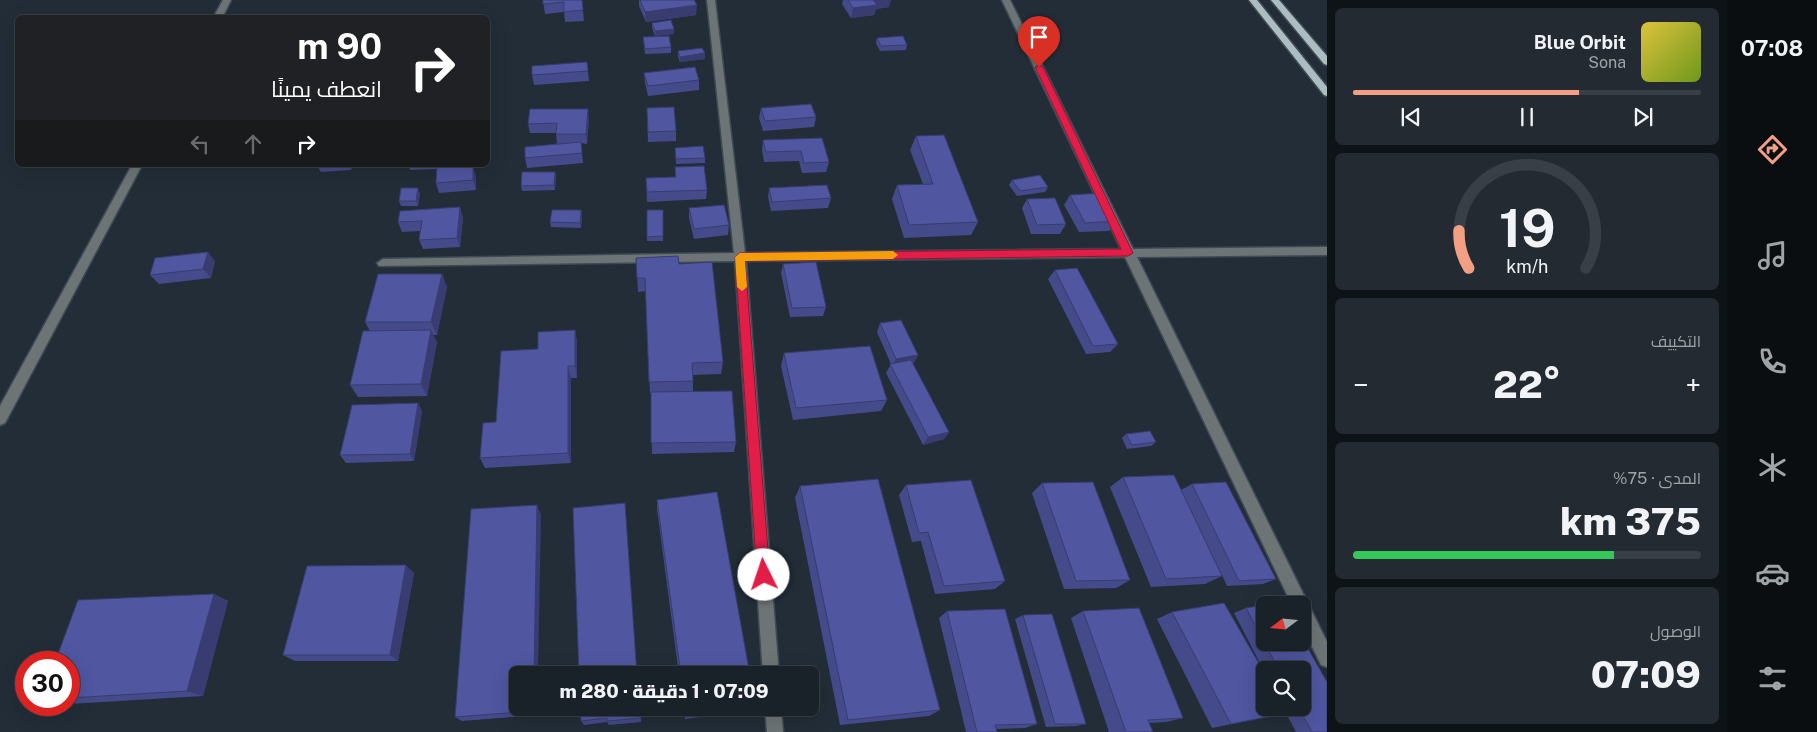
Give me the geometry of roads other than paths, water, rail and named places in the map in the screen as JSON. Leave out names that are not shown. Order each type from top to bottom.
[{"type":"main road","points":[[1253,0],[1327,93]]},
{"type":"main road","points":[[1275,0],[1327,62]]},
{"type":"street","points":[[219,15],[227,0]]},
{"type":"street","points":[[710,0],[740,257],[770,666]]},
{"type":"street","points":[[1006,0],[1296,596]]},
{"type":"street","points":[[0,419],[136,167]]},
{"type":"street","points":[[383,263],[1327,251]]},
{"type":"street","points":[[1311,627],[1327,659]]},
{"type":"street","points":[[774,716],[775,732]]}]
